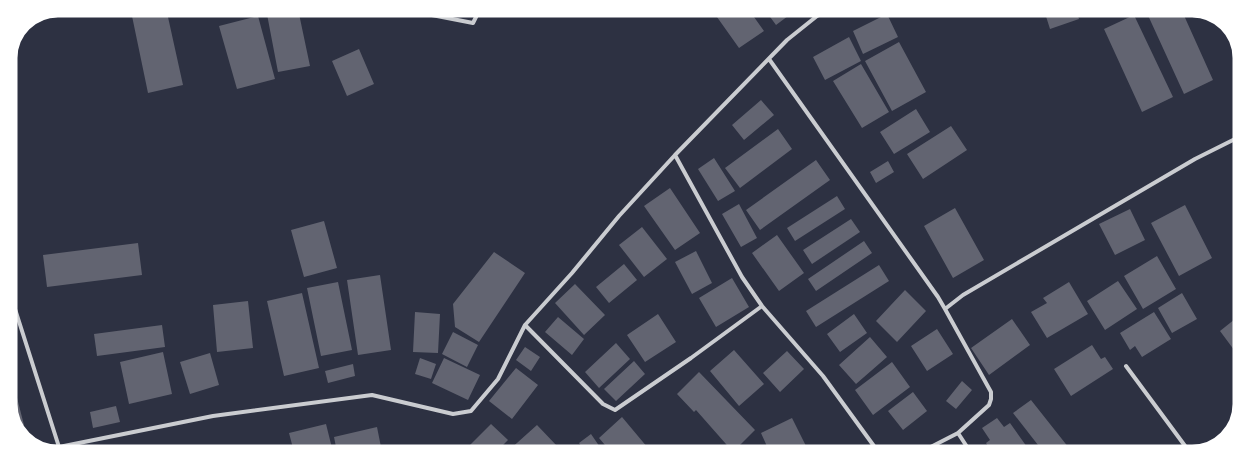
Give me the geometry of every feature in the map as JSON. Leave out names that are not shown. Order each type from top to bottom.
[{"type":"street","points":[[432,15],[473,23],[477,15]]},
{"type":"street","points":[[68,447],[213,416],[372,395],[453,414],[471,411],[498,379],[524,325],[572,273],[619,216],[675,155],[787,40],[817,16]]},
{"type":"street","points":[[769,59],[938,296],[990,392],[991,399],[989,405],[958,433],[931,447]]},
{"type":"street","points":[[945,309],[963,295],[1195,159],[1235,139]]},
{"type":"street","points":[[675,155],[742,277],[762,306],[823,376],[874,447]]},
{"type":"street","points":[[524,325],[603,404],[615,410],[691,358],[762,306]]},
{"type":"street","points":[[15,309],[58,447]]},
{"type":"street","points":[[1126,366],[1186,447]]},
{"type":"street","points":[[958,433],[967,447]]},
{"type":"building","points":[[168,15],[183,85],[148,93],[132,16]]},
{"type":"building","points":[[267,15],[299,15],[310,66],[278,72]]},
{"type":"building","points":[[716,15],[753,15],[764,31],[739,48]]},
{"type":"building","points":[[769,15],[789,15],[776,25]]},
{"type":"building","points":[[887,15],[898,37],[863,54],[853,31]]},
{"type":"building","points":[[1046,15],[1078,15],[1079,19],[1050,29]]},
{"type":"building","points":[[1134,15],[1173,97],[1142,112],[1104,29]]},
{"type":"building","points":[[1148,15],[1184,15],[1213,80],[1184,94]]},
{"type":"building","points":[[258,16],[275,79],[237,89],[219,26]]},
{"type":"building","points":[[849,37],[861,61],[825,80],[813,57]]},
{"type":"building","points":[[899,42],[926,92],[892,111],[865,61]]},
{"type":"building","points":[[359,49],[374,84],[347,96],[332,61]]},
{"type":"building","points":[[861,64],[889,112],[862,128],[833,81]]},
{"type":"building","points":[[761,100],[774,115],[744,140],[732,125]]},
{"type":"building","points":[[916,109],[930,132],[894,154],[880,132]]},
{"type":"building","points":[[951,126],[967,150],[923,179],[907,154]]},
{"type":"building","points":[[778,129],[792,149],[740,188],[725,168]]},
{"type":"building","points":[[714,158],[735,191],[718,201],[698,169]]},
{"type":"building","points":[[816,160],[830,180],[760,230],[746,210]]},
{"type":"building","points":[[888,161],[894,172],[876,183],[870,172]]},
{"type":"building","points":[[670,188],[700,233],[675,250],[644,206]]},
{"type":"building","points":[[837,196],[845,209],[795,241],[787,228]]},
{"type":"building","points":[[739,204],[757,238],[741,247],[722,214]]},
{"type":"building","points":[[1185,205],[1212,258],[1179,276],[1151,223]]},
{"type":"building","points":[[955,208],[984,260],[953,278],[924,226]]},
{"type":"building","points":[[1130,209],[1145,240],[1115,255],[1099,224]]},
{"type":"building","points":[[851,219],[860,232],[812,264],[803,250]]},
{"type":"building","points":[[324,221],[337,268],[304,277],[291,230]]},
{"type":"building","points":[[642,227],[667,259],[644,277],[619,245]]},
{"type":"building","points":[[777,235],[804,273],[779,291],[752,253]]},
{"type":"building","points":[[864,241],[872,253],[816,291],[808,279]]},
{"type":"building","points":[[138,243],[142,275],[47,287],[43,255]]},
{"type":"building","points":[[696,251],[712,283],[692,294],[675,262]]},
{"type":"building","points":[[494,252],[525,273],[479,342],[455,327],[453,304]]},
{"type":"building","points":[[1157,256],[1176,289],[1143,309],[1124,276]]},
{"type":"building","points":[[624,264],[637,280],[609,303],[596,287]]},
{"type":"building","points":[[879,265],[889,281],[816,327],[806,311]]},
{"type":"building","points":[[380,275],[391,350],[358,355],[347,280]]},
{"type":"building","points":[[732,278],[749,307],[716,327],[699,298]]},
{"type":"building","points":[[1118,281],[1137,309],[1105,330],[1087,301]]},
{"type":"building","points":[[338,282],[352,350],[321,356],[307,288]]},
{"type":"building","points":[[1069,282],[1088,314],[1047,338],[1031,312],[1047,303],[1043,298]]},
{"type":"building","points":[[575,284],[605,315],[584,335],[555,303]]},
{"type":"building","points":[[905,290],[926,311],[897,342],[876,321]]},
{"type":"building","points":[[302,293],[319,368],[284,376],[267,301]]},
{"type":"building","points":[[1182,293],[1197,319],[1172,333],[1158,308]]},
{"type":"building","points":[[248,301],[253,348],[217,352],[213,305]]},
{"type":"building","points":[[415,312],[440,314],[438,353],[413,352]]},
{"type":"building","points":[[1154,312],[1171,339],[1142,357],[1135,346],[1130,350],[1120,333]]},
{"type":"building","points":[[658,314],[676,342],[645,362],[627,335]]},
{"type":"building","points":[[854,314],[867,333],[840,352],[827,334]]},
{"type":"building","points":[[558,317],[584,339],[572,355],[545,332]]},
{"type":"building","points":[[1012,319],[1030,345],[989,375],[971,348]]},
{"type":"building","points":[[1235,319],[1235,351],[1220,331]]},
{"type":"building","points":[[162,325],[165,347],[97,356],[94,334]]},
{"type":"building","points":[[937,329],[953,354],[927,371],[911,346]]},
{"type":"building","points":[[453,332],[478,345],[467,367],[442,354]]},
{"type":"building","points":[[870,337],[887,357],[856,384],[839,365]]},
{"type":"building","points":[[616,343],[630,359],[599,388],[585,372]]},
{"type":"building","points":[[1092,345],[1101,359],[1105,357],[1113,369],[1071,396],[1054,369]]},
{"type":"building","points":[[525,347],[540,357],[531,371],[516,360]]},
{"type":"building","points":[[734,350],[764,384],[739,406],[710,371]]},
{"type":"building","points":[[787,351],[804,369],[780,392],[763,373]]},
{"type":"building","points":[[163,352],[172,394],[129,404],[120,362]]},
{"type":"building","points":[[210,353],[219,385],[190,394],[180,362]]},
{"type":"building","points":[[420,358],[436,364],[431,379],[415,374]]},
{"type":"building","points":[[444,358],[480,375],[468,400],[432,383]]},
{"type":"building","points":[[634,361],[645,374],[616,401],[604,389]]},
{"type":"building","points":[[892,362],[910,387],[873,415],[855,390]]},
{"type":"building","points":[[353,364],[355,376],[328,383],[325,371]]},
{"type":"building","points":[[516,368],[538,385],[512,419],[489,401]]},
{"type":"building","points":[[699,372],[755,430],[738,447],[729,447],[696,410],[694,412],[677,394]]},
{"type":"building","points":[[962,381],[972,390],[956,409],[946,401]]},
{"type":"building","points":[[15,390],[24,425],[21,426],[17,418],[15,407]]},
{"type":"building","points":[[913,392],[927,411],[903,430],[888,411]]},
{"type":"building","points":[[1031,400],[1068,447],[1040,447],[1013,413]]},
{"type":"building","points":[[116,406],[120,422],[93,428],[90,412]]},
{"type":"building","points":[[622,417],[647,447],[607,447],[599,438]]},
{"type":"building","points":[[792,418],[806,446],[767,447],[761,433]]},
{"type":"building","points":[[997,418],[1004,427],[1010,423],[1027,447],[989,447],[986,443],[990,440],[982,428]]},
{"type":"building","points":[[326,424],[332,447],[293,447],[289,433]]},
{"type":"building","points":[[491,424],[508,440],[501,447],[468,447]]},
{"type":"building","points":[[537,425],[557,446],[556,447],[513,447]]},
{"type":"building","points":[[377,427],[381,447],[336,447],[334,437]]},
{"type":"building","points":[[591,434],[600,447],[582,447],[579,443]]}]
